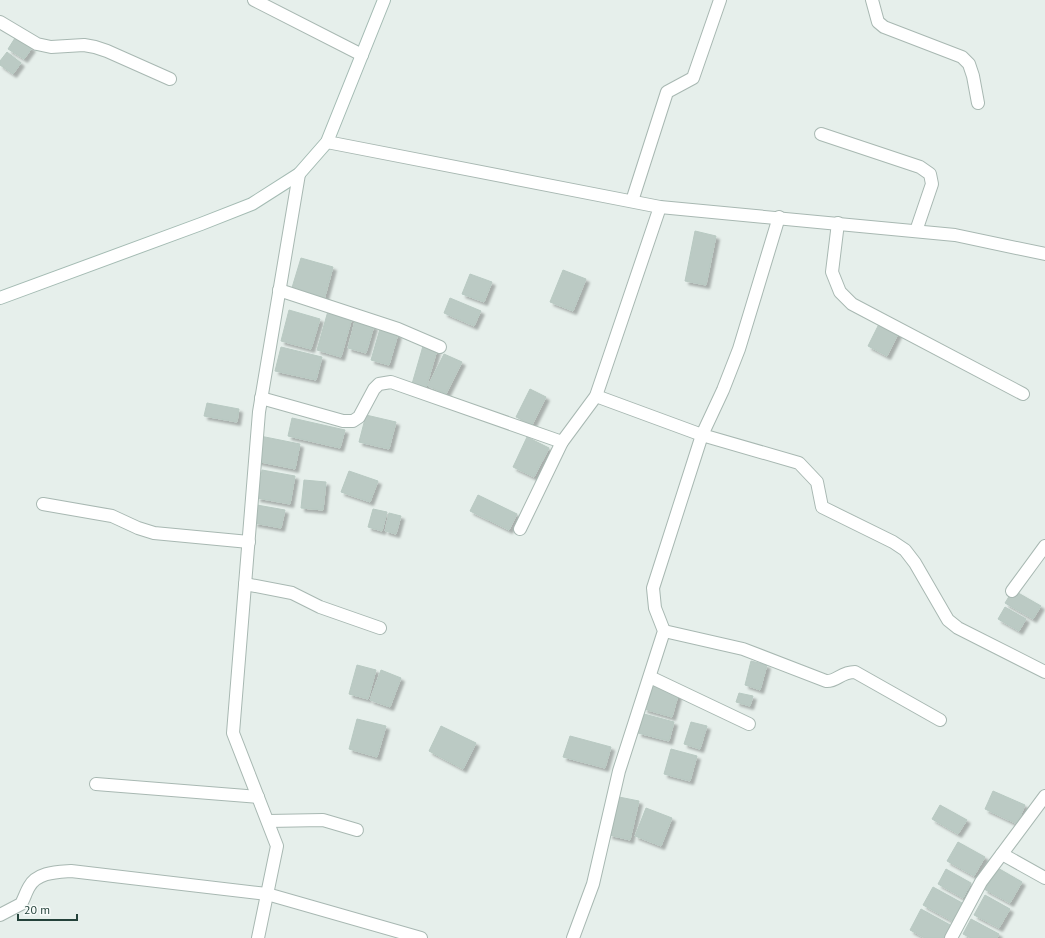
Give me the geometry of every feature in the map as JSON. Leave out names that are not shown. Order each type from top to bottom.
[{"type":"street","points":[[254,0],[362,55]]},
{"type":"street","points":[[0,298],[252,204],[299,174],[326,142],[384,0]]},
{"type":"street","points":[[632,201],[667,92],[693,78],[720,0]]},
{"type":"street","points":[[872,0],[878,22],[884,27],[962,57],[969,64],[978,103]]},
{"type":"street","points":[[0,22],[37,44],[51,47],[84,45],[95,47],[170,79]]},
{"type":"street","points":[[821,134],[920,167],[930,174],[932,184],[916,231]]},
{"type":"street","points":[[326,142],[660,207],[779,217],[956,235],[1045,254]]},
{"type":"street","points":[[258,938],[277,846],[233,733],[261,398],[299,174]]},
{"type":"street","points":[[520,529],[562,442],[596,396],[660,207]]},
{"type":"street","points":[[573,938],[593,884],[619,772],[664,631],[655,608],[653,588],[702,434],[723,390],[739,349],[779,217]]},
{"type":"street","points":[[838,223],[832,272],[840,292],[852,304],[1023,394]]},
{"type":"street","points":[[279,290],[398,329],[440,347]]},
{"type":"street","points":[[261,398],[343,421],[352,421],[359,417],[374,389],[379,384],[391,382],[562,442]]},
{"type":"street","points":[[596,396],[702,434],[799,463],[817,482],[822,507],[893,542],[905,550],[915,563],[948,620],[958,628],[1045,672]]},
{"type":"street","points":[[43,504],[112,516],[138,528],[154,533],[248,542]]},
{"type":"street","points":[[1012,591],[1045,546]]},
{"type":"street","points":[[245,584],[292,593],[320,607],[380,628]]},
{"type":"street","points":[[664,631],[743,649],[830,682],[842,674],[855,672],[940,720]]},
{"type":"street","points":[[650,676],[749,724]]},
{"type":"street","points":[[96,784],[258,797]]},
{"type":"street","points":[[951,938],[981,882],[1045,796]]},
{"type":"street","points":[[268,821],[323,820],[357,830]]},
{"type":"street","points":[[1002,854],[1045,878]]},
{"type":"street","points":[[0,914],[21,904],[29,886],[36,879],[49,873],[71,871],[267,894],[421,938]]},
{"type":"building","points":[[15,38],[32,48],[24,59],[8,49]]},
{"type":"building","points":[[7,52],[21,63],[13,74],[0,65],[0,61]]},
{"type":"building","points":[[695,231],[716,236],[706,285],[685,281]]},
{"type":"building","points":[[301,258],[333,267],[324,300],[291,291]]},
{"type":"building","points":[[563,270],[586,279],[573,311],[550,302]]},
{"type":"building","points":[[470,274],[492,282],[484,302],[462,294]]},
{"type":"building","points":[[450,298],[481,311],[474,326],[444,313]]},
{"type":"building","points":[[289,310],[320,319],[311,349],[281,341]]},
{"type":"building","points":[[328,311],[352,318],[341,357],[317,350]]},
{"type":"building","points":[[355,321],[374,326],[366,353],[348,348]]},
{"type":"building","points":[[880,322],[899,332],[887,356],[868,346]]},
{"type":"building","points":[[380,329],[398,334],[389,365],[371,360]]},
{"type":"building","points":[[423,346],[437,350],[426,388],[412,384]]},
{"type":"building","points":[[281,347],[322,357],[316,380],[275,371]]},
{"type":"building","points":[[444,354],[462,362],[446,394],[428,386]]},
{"type":"building","points":[[530,389],[546,397],[532,425],[516,417]]},
{"type":"building","points":[[207,403],[239,409],[237,422],[204,416]]},
{"type":"building","points":[[366,415],[396,422],[389,449],[359,442]]},
{"type":"building","points":[[292,418],[345,430],[340,448],[288,436]]},
{"type":"building","points":[[260,436],[300,444],[295,469],[256,461]]},
{"type":"building","points":[[527,437],[549,448],[534,477],[513,467]]},
{"type":"building","points":[[262,470],[295,476],[290,504],[257,498]]},
{"type":"building","points":[[349,471],[378,481],[370,502],[341,492]]},
{"type":"building","points":[[304,480],[326,482],[323,510],[301,508]]},
{"type":"building","points":[[478,495],[517,514],[509,530],[470,511]]},
{"type":"building","points":[[257,505],[285,510],[281,528],[254,523]]},
{"type":"building","points":[[373,509],[387,512],[382,531],[368,527]]},
{"type":"building","points":[[389,513],[401,516],[396,534],[385,531]]},
{"type":"building","points":[[1013,590],[1041,606],[1033,619],[1005,603]]},
{"type":"building","points":[[1005,607],[1026,619],[1019,631],[998,619]]},
{"type":"building","points":[[751,661],[767,665],[760,690],[745,685]]},
{"type":"building","points":[[357,665],[376,670],[368,699],[349,694]]},
{"type":"building","points":[[381,670],[401,678],[390,707],[370,700]]},
{"type":"building","points":[[651,684],[679,692],[672,717],[644,709]]},
{"type":"building","points":[[739,693],[753,696],[750,706],[736,702]]},
{"type":"building","points":[[644,714],[674,722],[669,741],[638,733]]},
{"type":"building","points":[[357,719],[386,726],[377,757],[349,749]]},
{"type":"building","points":[[691,722],[707,726],[700,749],[684,744]]},
{"type":"building","points":[[441,726],[476,743],[463,769],[429,751]]},
{"type":"building","points":[[570,736],[611,747],[605,768],[563,757]]},
{"type":"building","points":[[671,749],[697,756],[690,781],[664,774]]},
{"type":"building","points":[[993,791],[1025,805],[1017,824],[985,809]]},
{"type":"building","points":[[619,797],[639,801],[630,840],[609,835]]},
{"type":"building","points":[[940,805],[967,820],[958,834],[932,819]]},
{"type":"building","points":[[646,808],[672,818],[661,846],[635,836]]},
{"type":"building","points":[[958,842],[985,857],[974,876],[947,861]]},
{"type":"building","points":[[996,867],[1022,882],[1010,903],[984,889]]},
{"type":"building","points":[[946,869],[971,883],[963,898],[938,884]]},
{"type":"building","points":[[933,887],[964,904],[954,922],[923,905]]},
{"type":"building","points":[[985,895],[1010,909],[999,928],[974,915]]},
{"type":"building","points":[[921,909],[952,926],[945,938],[925,938],[910,930]]},
{"type":"building","points":[[971,919],[999,934],[997,938],[971,938],[963,934]]}]
